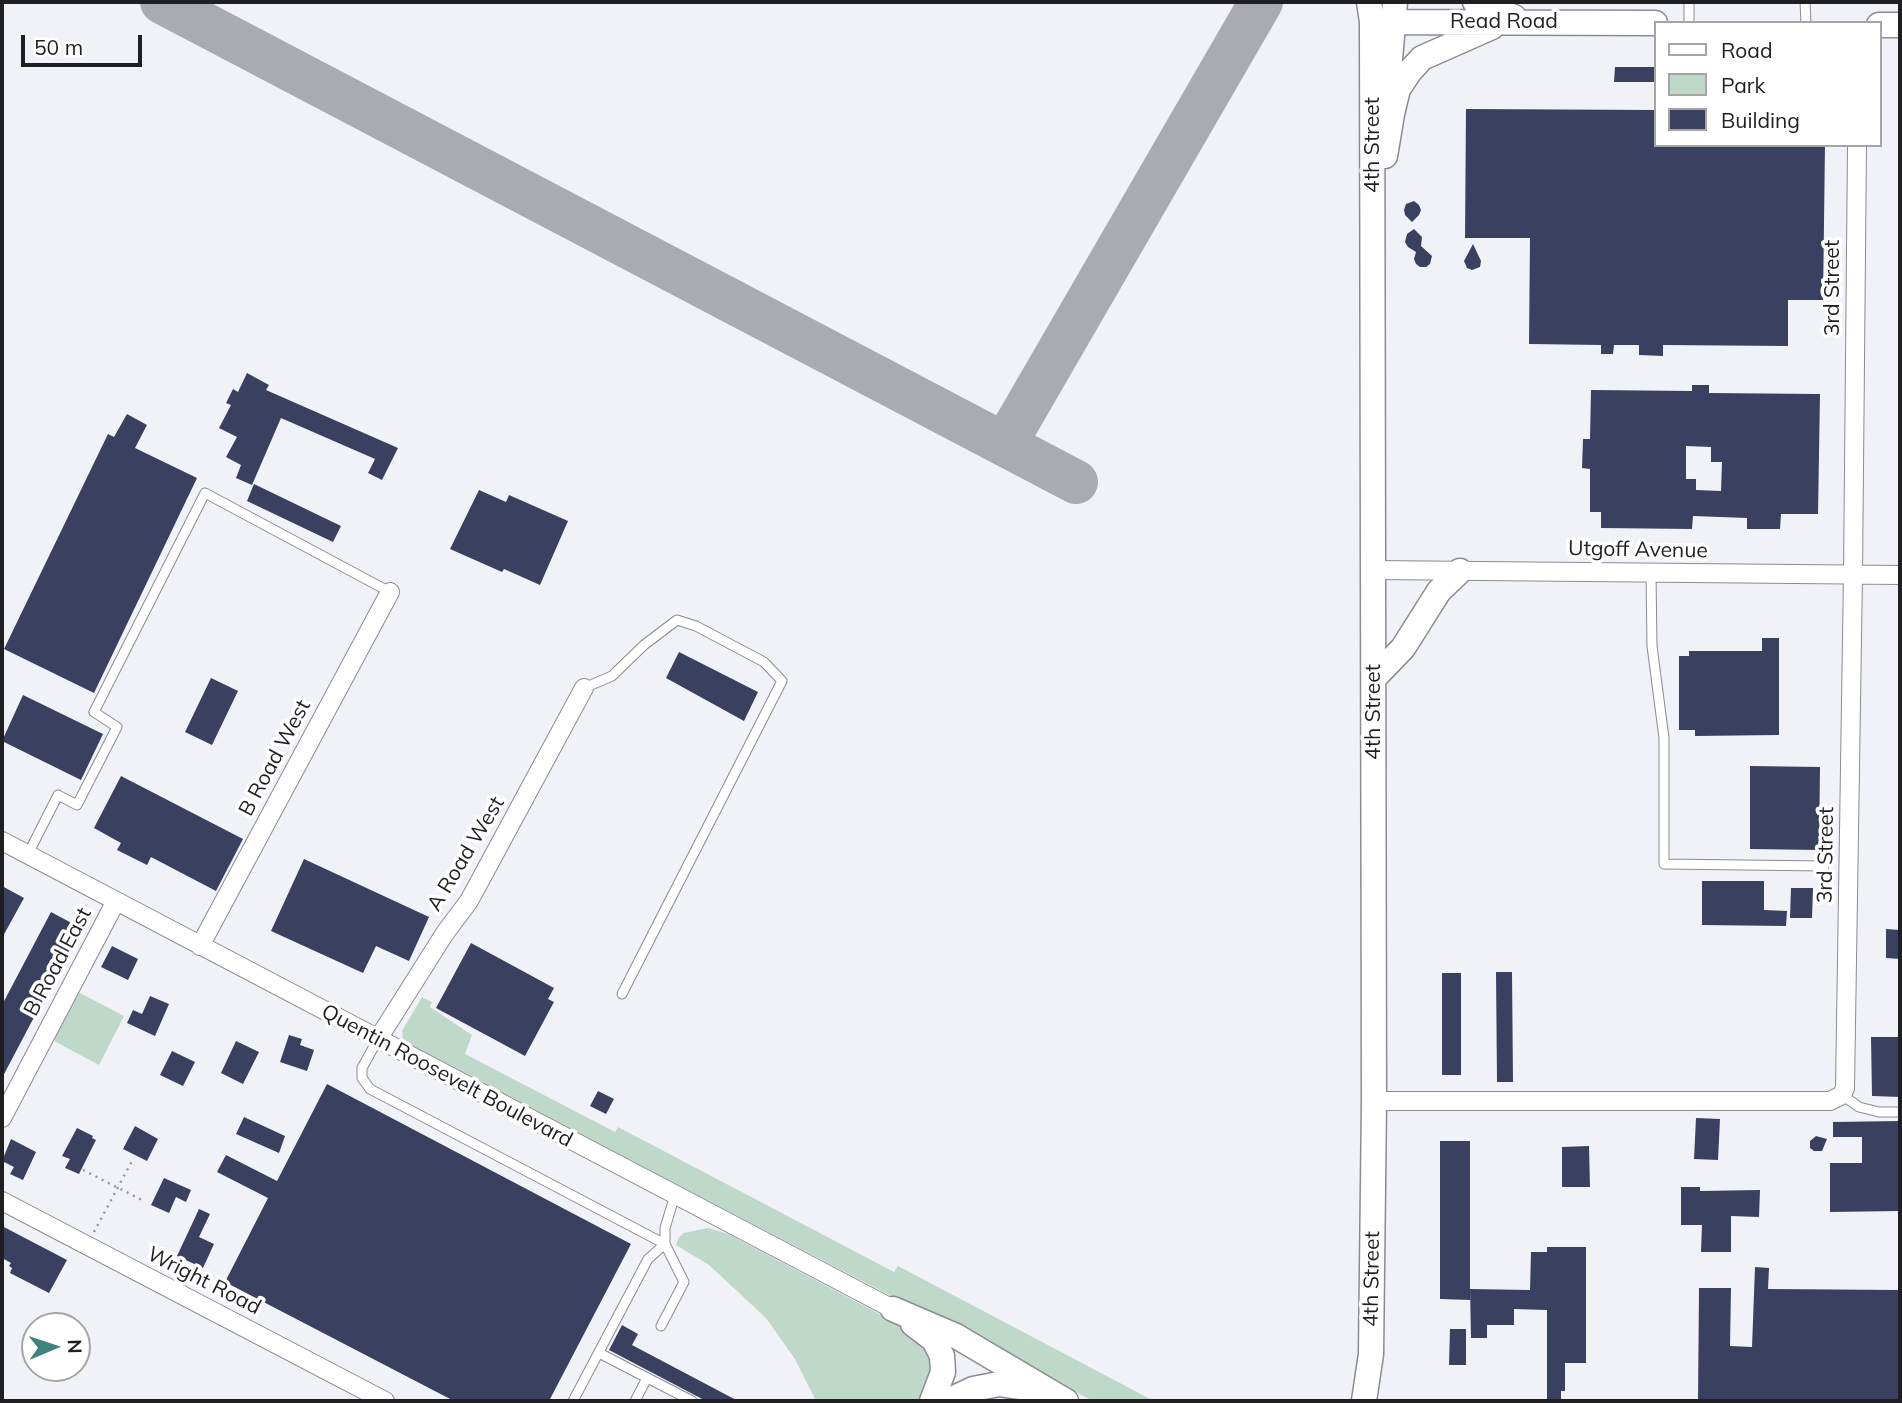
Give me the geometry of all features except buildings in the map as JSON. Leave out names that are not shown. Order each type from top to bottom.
[{"type":"main road","points":[[1354,2],[1373,229]]},
{"type":"main road","points":[[1475,2],[1516,22]]},
{"type":"main road","name":"4th Street","points":[[1364,1401],[1371,1354],[1374,1101],[1373,229],[1383,12]]},
{"type":"main road","name":"Read Road","points":[[1383,12],[1516,22],[1654,23]]},
{"type":"main road","points":[[1373,229],[1391,114],[1398,89],[1410,71],[1422,58],[1516,22]]},
{"type":"main road","points":[[1881,25],[1900,25]]},
{"type":"main road","points":[[1374,677],[1404,648],[1439,591],[1460,571]]},
{"type":"main road","points":[[893,1309],[956,1336],[1056,1396]]},
{"type":"main road","points":[[893,1309],[934,1340],[943,1356],[943,1372],[932,1401]]},
{"type":"main road","points":[[948,1401],[973,1389],[999,1384],[1056,1396]]},
{"type":"street","name":"3rd Street","points":[[1842,1095],[1845,1088],[1857,147]]},
{"type":"street","name":"Utgoff Avenue","points":[[1374,570],[1900,575]]},
{"type":"street","name":"B Road West","points":[[200,946],[390,592]]},
{"type":"street","name":"A Road West","points":[[378,1039],[445,933],[469,901],[584,688]]},
{"type":"street","name":"Quentin Roosevelt Boulevard","points":[[2,841],[893,1309]]},
{"type":"street","name":"B Road East","points":[[2,1118],[117,901]]},
{"type":"street","points":[[1374,1101],[1829,1101],[1842,1095]]},
{"type":"street","name":"Wright Road","points":[[2,1201],[385,1401]]},
{"type":"lane","points":[[1689,2],[1689,21]]},
{"type":"lane","points":[[1805,2],[1806,21]]},
{"type":"lane","points":[[28,854],[58,795],[77,805],[117,727],[94,712],[205,493],[390,592]]},
{"type":"lane","points":[[1651,573],[1652,646],[1664,737],[1664,864],[1824,866]]},
{"type":"lane","points":[[584,688],[612,676],[644,645],[677,620],[696,626],[764,662],[782,681],[622,994]]},
{"type":"lane","points":[[378,1039],[362,1068],[362,1078],[370,1089],[664,1244]]},
{"type":"lane","points":[[1842,1095],[1859,1107],[1879,1112],[1900,1112]]},
{"type":"lane","points":[[661,1326],[684,1282],[664,1244],[665,1228],[675,1195]]},
{"type":"lane","points":[[573,1401],[648,1259],[664,1244]]},
{"type":"lane","points":[[599,1353],[692,1401]]},
{"type":"lane","points":[[635,1401],[647,1378]]},
{"type":"path","points":[[87,1247],[132,1160]]},
{"type":"path","points":[[83,1170],[142,1200]]},
{"type":"green space","points":[[78,992],[124,1016],[99,1065],[53,1038]]},
{"type":"green space","points":[[422,997],[432,1002],[430,1007],[472,1035],[465,1054],[615,1132],[618,1127],[894,1272],[898,1266],[1154,1401],[1093,1401],[407,1044],[403,1040],[402,1031]]},
{"type":"green space","points":[[708,1228],[728,1234],[904,1327],[929,1351],[933,1370],[918,1401],[816,1401],[795,1359],[766,1318],[709,1265],[676,1245],[684,1233]]},
{"type":"taxiway","points":[[162,2],[1076,482]]},
{"type":"taxiway","points":[[1005,444],[1261,2]]}]
